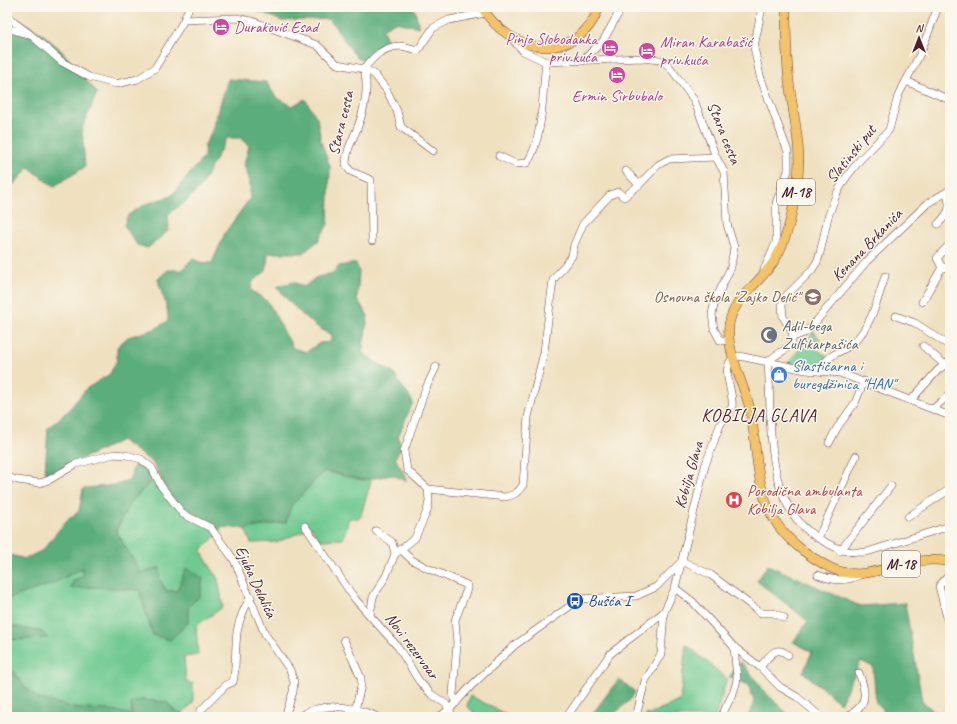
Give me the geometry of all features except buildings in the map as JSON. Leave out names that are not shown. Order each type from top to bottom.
[{"type":"main road","points":[[484,10],[495,26],[512,39],[533,45],[559,47],[583,32],[594,19],[599,7]]},
{"type":"main road","name":"M-18","points":[[786,7],[787,60],[799,144],[797,184],[784,245],[773,263],[759,280],[744,294],[734,311],[728,331],[734,357],[750,409],[757,467],[769,509],[787,536],[800,547],[831,568],[857,574],[928,559],[950,562]]},
{"type":"street","points":[[7,17],[62,62],[88,77],[116,84],[138,79],[155,68],[184,20],[189,7]]},
{"type":"street","points":[[582,61],[603,41],[622,7]]},
{"type":"street","points":[[759,280],[776,243],[776,203],[788,171],[788,152],[760,76],[754,47],[762,7]]},
{"type":"street","name":"Slatinski put","points":[[793,337],[792,331],[783,318],[782,305],[784,298],[811,271],[817,262],[828,217],[836,195],[859,161],[889,130],[898,96],[920,54],[938,7]]},
{"type":"street","points":[[364,68],[382,51],[398,46],[418,50],[433,28],[450,20],[484,10]]},
{"type":"street","points":[[184,20],[236,18],[252,21],[317,45],[337,64],[364,68],[374,74],[386,89],[397,111],[398,123],[401,127],[433,151]]},
{"type":"street","points":[[7,28],[32,36]]},
{"type":"street","name":"Stara cesta","points":[[512,39],[524,51],[546,62],[641,58],[660,60],[669,66],[694,100],[716,157],[724,172],[727,224],[734,247],[734,255],[730,268],[715,301],[712,314],[714,329],[720,340],[730,341]]},
{"type":"street","points":[[499,156],[516,164],[527,163],[533,155],[539,133],[546,62]]},
{"type":"street","name":"Stara cesta","points":[[364,68],[366,80],[365,101],[362,117],[348,150],[346,164],[350,171],[371,180],[372,241]]},
{"type":"street","points":[[906,81],[950,100]]},
{"type":"street","points":[[436,367],[425,390],[404,451],[408,470],[428,489],[505,497],[515,495],[520,491],[523,485],[528,417],[544,352],[554,280],[572,256],[574,245],[587,220],[610,195],[618,192],[624,197],[639,185],[658,165],[669,159],[716,157]]},
{"type":"street","points":[[626,171],[639,185]]},
{"type":"street","name":"Kenana Brkanića","points":[[793,337],[807,332],[867,262],[928,203],[949,191],[949,214],[938,224]]},
{"type":"street","points":[[942,268],[937,258],[950,244]]},
{"type":"street","points":[[942,268],[944,267],[950,269]]},
{"type":"street","points":[[922,302],[942,268]]},
{"type":"street","points":[[820,371],[828,358],[835,352],[854,342],[867,326],[872,318],[885,276]]},
{"type":"street","points":[[896,316],[915,323],[950,346]]},
{"type":"street","points":[[793,337],[792,343],[787,349],[773,357],[768,362],[773,461],[777,479],[795,519],[801,526],[840,551],[853,553],[867,552],[882,548],[950,526]]},
{"type":"street","points":[[911,400],[947,363],[923,346]]},
{"type":"street","points":[[734,357],[739,356],[820,371],[840,373],[864,381],[950,416]]},
{"type":"street","name":"Kobilja Glava","points":[[636,717],[645,681],[661,654],[664,612],[675,588],[705,466],[720,425],[731,411],[733,405],[728,369],[729,362],[734,357]]},
{"type":"street","points":[[830,443],[837,428],[855,403],[864,381]]},
{"type":"street","points":[[933,408],[950,394]]},
{"type":"street","name":"Ejuba Delalića","points":[[7,478],[24,482],[40,483],[49,480],[76,464],[114,454],[126,455],[141,459],[152,468],[162,486],[183,514],[211,528],[234,560],[251,597],[265,634],[290,670],[294,682],[293,692],[285,717]]},
{"type":"street","points":[[818,538],[856,456]]},
{"type":"street","points":[[840,551],[891,486]]},
{"type":"street","name":"Novi rezervoar","points":[[370,615],[373,597],[386,576],[395,554],[415,538],[427,511],[429,501],[428,489]]},
{"type":"street","points":[[908,517],[950,489]]},
{"type":"street","name":"Novi rezervoar","points":[[305,526],[355,599],[398,647],[419,681],[431,694],[446,704],[450,709]]},
{"type":"street","points":[[376,531],[392,542],[395,554]]},
{"type":"street","points":[[400,549],[409,558],[427,568],[467,585],[467,589],[455,620],[457,642],[453,695],[456,703]]},
{"type":"street","points":[[439,717],[450,709],[472,685],[515,645],[580,599],[636,596],[656,586],[682,561],[711,575],[761,613],[774,613],[784,618]]},
{"type":"street","points":[[818,575],[831,580],[845,580],[857,574]]},
{"type":"street","points":[[950,574],[939,586],[950,630]]},
{"type":"street","points":[[675,588],[693,602],[734,647],[760,666],[780,687],[797,697],[821,717]]},
{"type":"street","points":[[201,710],[226,686],[233,682],[236,660],[236,643],[240,621],[251,597]]},
{"type":"street","name":"Kobilja Glava","points":[[568,715],[610,654],[664,612]]},
{"type":"street","points":[[344,640],[361,678],[361,686],[356,710]]},
{"type":"street","points":[[721,717],[736,684],[737,678],[734,647]]},
{"type":"street","points":[[760,666],[774,651],[783,651],[788,655]]},
{"type":"street","points":[[847,717],[859,710],[863,702],[865,687],[859,673]]},
{"type":"street","points":[[298,717],[310,710],[329,706],[356,710],[378,717]]},
{"type":"street","points":[[450,709],[453,717]]},
{"type":"green space","points":[[258,7],[411,7],[415,10],[419,27],[395,22],[382,29],[389,43],[364,60],[357,58],[329,19],[282,21],[258,11]]},
{"type":"green space","points":[[7,12],[45,36],[60,49],[97,93],[82,128],[85,167],[53,187],[29,167],[16,182],[7,189]]},
{"type":"green space","points":[[228,79],[266,82],[276,97],[292,106],[305,99],[317,118],[321,142],[330,166],[328,224],[318,241],[303,253],[268,253],[266,271],[253,281],[251,290],[268,302],[293,348],[306,352],[320,343],[331,342],[331,335],[316,326],[302,314],[277,287],[294,282],[304,287],[315,278],[332,273],[339,266],[356,263],[359,272],[357,299],[368,316],[362,353],[393,373],[413,402],[398,437],[401,448],[395,458],[405,475],[406,481],[393,475],[363,480],[324,471],[291,506],[286,522],[245,529],[223,527],[219,532],[215,524],[186,511],[171,494],[152,462],[121,440],[49,475],[45,472],[48,428],[68,411],[86,389],[110,374],[117,360],[117,347],[128,337],[155,329],[168,321],[166,305],[158,279],[168,270],[182,270],[193,258],[199,262],[212,263],[225,233],[250,198],[250,181],[244,164],[249,146],[240,138],[227,138],[199,189],[184,203],[168,214],[169,230],[148,248],[137,245],[124,225],[128,215],[146,204],[171,196],[204,157],[205,145],[212,131]]},
{"type":"green space","points":[[814,332],[820,340],[815,349],[827,356],[820,367],[788,365],[789,362]]},
{"type":"green space","points":[[134,465],[147,468],[152,480],[129,504],[116,531],[141,573],[160,567],[159,578],[166,591],[177,591],[186,568],[203,578],[200,596],[188,607],[188,623],[170,640],[153,635],[139,590],[96,587],[71,588],[73,581],[83,576],[82,568],[52,584],[7,599],[7,554],[25,559],[43,550],[66,521],[79,511],[83,489],[125,482],[130,479]]},
{"type":"green space","points":[[324,471],[363,480],[372,478],[360,518],[349,518],[343,539],[319,540],[312,527],[278,542],[251,543],[245,529],[286,522],[291,506]]},
{"type":"green space","points":[[162,479],[176,500],[185,510],[194,516],[208,521],[216,527],[219,532],[201,551],[218,579],[223,607],[196,626],[198,655],[184,657],[186,682],[193,684],[193,703],[182,713],[175,712],[167,702],[142,700],[131,703],[133,715],[110,710],[80,709],[39,699],[24,686],[7,662],[9,640],[47,637],[42,632],[7,625],[7,599],[52,584],[82,568],[83,576],[73,581],[71,588],[96,587],[139,590],[153,635],[200,596],[177,591],[166,591],[159,578],[141,573],[116,531],[129,504],[152,480]]},
{"type":"green space","points":[[768,565],[860,606],[905,603],[922,701],[941,717],[890,717],[876,703],[873,667],[861,661],[840,703],[803,672],[812,652],[793,642],[808,621],[757,581]]},
{"type":"green space","points":[[7,625],[42,632],[48,638],[9,640],[7,645]]},
{"type":"green space","points":[[686,644],[727,679],[715,717],[646,717],[646,715],[680,701]]},
{"type":"green space","points":[[7,662],[24,686],[39,699],[80,709],[110,710],[132,715],[131,703],[142,700],[167,702],[175,712],[182,713],[183,717],[27,717],[7,712]]},
{"type":"green space","points":[[741,662],[767,694],[791,717],[748,717],[754,701],[749,685],[729,677]]},
{"type":"green space","points":[[619,679],[635,692],[631,699],[611,717],[590,717]]},
{"type":"green space","points":[[470,696],[511,717],[478,717],[467,706]]},
{"type":"place","name":"Duraković Esad","points":[[221,27]]},
{"type":"place","name":"Pinjo Slobodanka priv.kuća","points":[[610,48]]},
{"type":"place","name":"Miran Karabašić priv.kuća","points":[[647,51]]},
{"type":"place","name":"Ermin Sirbubalo","points":[[617,75]]},
{"type":"place","name":"Osnovna škola \"Zajko Delić\"","points":[[813,297]]},
{"type":"place","name":"Adil-bega Zulfikarpašića","points":[[769,335]]},
{"type":"place","name":"Slastičarna i buregdžinica \"HAN\"","points":[[779,375]]},
{"type":"place","name":"Porodična ambulanta Kobilja Glava","points":[[734,500]]},
{"type":"place","name":"Bušća I","points":[[575,601]]},
{"type":"district","name":"KOBILJA GLAVA","points":[[759,415]]}]
